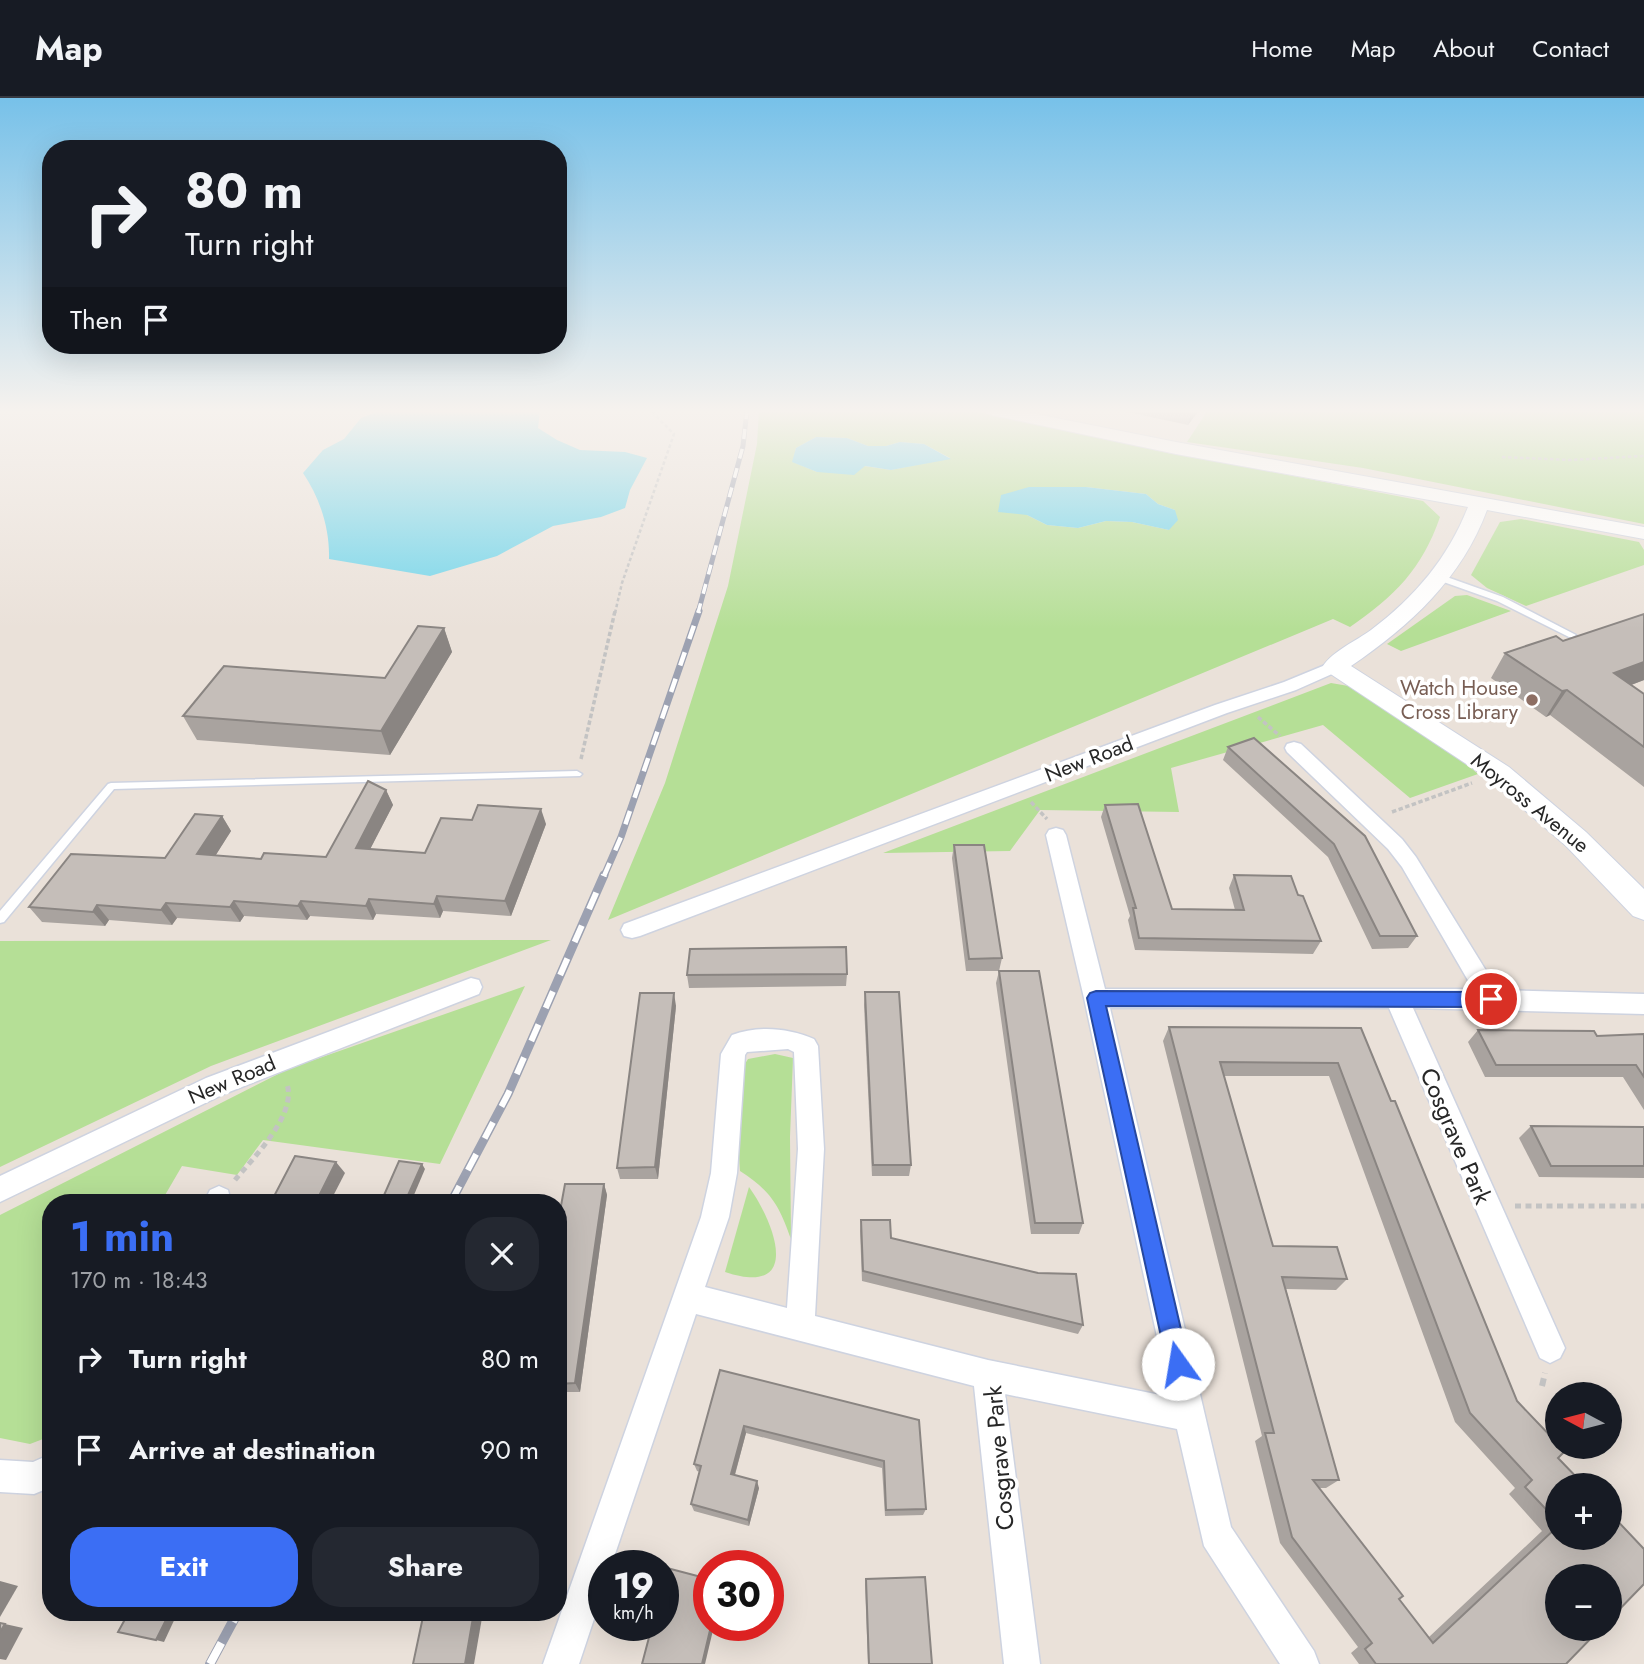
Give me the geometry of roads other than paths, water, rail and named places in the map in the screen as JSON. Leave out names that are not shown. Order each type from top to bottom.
[{"type":"main road","points":[[1375,483],[1644,533]]},
{"type":"main road","name":"New Road","points":[[1335,666],[1367,645],[1426,595],[1441,578],[1472,526],[1480,502]]},
{"type":"main road","name":"Moyross Avenue","points":[[1335,666],[1499,773],[1576,838],[1644,908]]},
{"type":"street","name":"New Road","points":[[632,930],[1290,686],[1335,666]]},
{"type":"street","points":[[1294,748],[1409,862],[1491,999]]},
{"type":"street","points":[[1056,835],[1096,998],[1216,1534],[1301,1664]]},
{"type":"street","name":"New Road","points":[[0,1189],[215,1086],[471,987]]},
{"type":"street","points":[[1096,998],[1398,1001],[1491,999],[1644,1004]]},
{"type":"street","name":"Cosgrave Park","points":[[1398,1001],[1550,1348]]},
{"type":"street","points":[[561,1664],[715,1217],[724,1173],[733,1054],[740,1042],[790,1039],[806,1046],[811,1149],[800,1325]]},
{"type":"street","points":[[687,1297],[988,1375]]},
{"type":"street","name":"Cosgrave Park","points":[[1022,1664],[988,1375],[1190,1416]]},
{"type":"street","points":[[0,1476],[34,1478],[42,1474]]},
{"type":"lane","points":[[1441,578],[1500,599],[1572,635]]},
{"type":"lane","points":[[0,919],[111,786],[577,774]]},
{"type":"water","points":[[309,483],[634,483],[625,508],[601,517],[553,526],[497,556],[430,576],[329,559],[323,514]]},
{"type":"water","points":[[1029,487],[1086,487],[1146,494],[1158,504],[1175,510],[1178,520],[1169,530],[1132,522],[1106,521],[1078,528],[1047,525],[1027,515],[998,512],[1001,495]]},
{"type":"railway","points":[[698,613],[733,483]]},
{"type":"railway","points":[[604,876],[621,837],[699,611]]},
{"type":"railway","points":[[455,1194],[508,1094],[604,875]]},
{"type":"railway","points":[[210,1664],[233,1621]]},
{"type":"place","name":"Watch House Cross Library","points":[[1532,700]]}]
